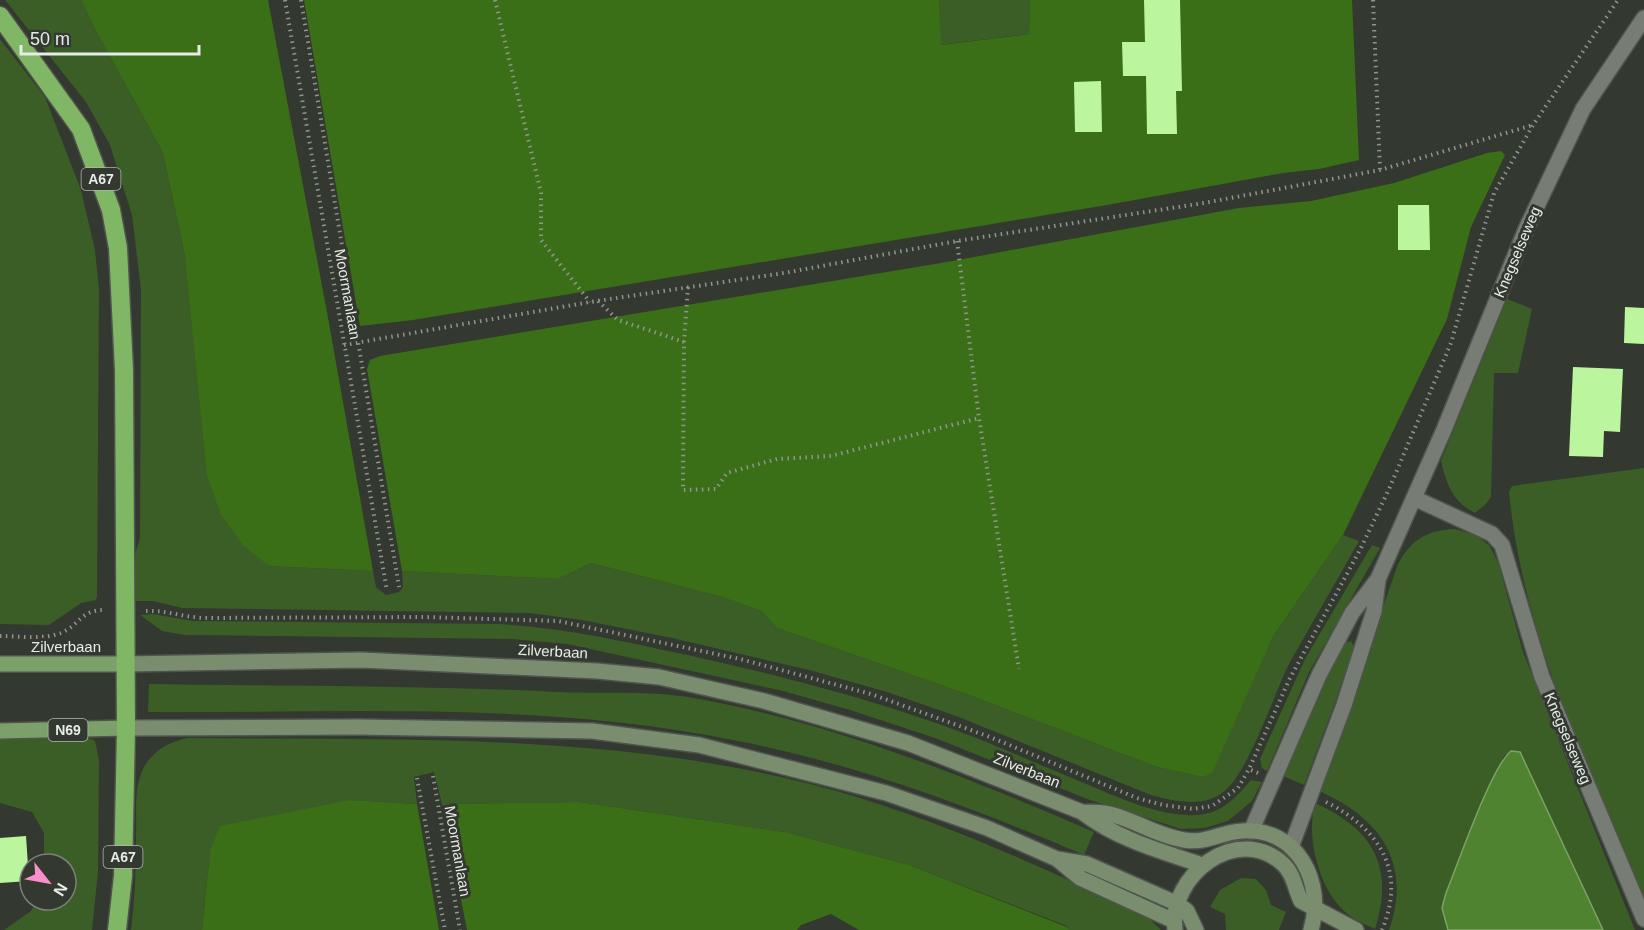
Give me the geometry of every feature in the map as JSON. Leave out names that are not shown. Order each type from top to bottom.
[{"type":"highway","name":"A67","points":[[0,16],[24,46],[81,129],[111,210],[118,248],[123,305],[126,728],[123,876],[117,930]]},
{"type":"main road","name":"Zilverbaan","points":[[0,664],[361,660],[597,671],[659,677],[765,701],[908,743],[1082,812],[1103,828],[1202,865]]},
{"type":"main road","points":[[126,728],[358,727],[592,731],[699,745],[886,793],[987,828],[1057,859],[1087,864],[1178,904],[1187,911],[1196,930]]},
{"type":"main road","name":"N69","points":[[5,731],[126,728]]},
{"type":"main road","name":"Zilverbaan","points":[[1082,812],[1109,813],[1182,840],[1208,840],[1235,832],[1251,831]]},
{"type":"main road","points":[[1243,850],[1251,831],[1267,835],[1291,847],[1308,868],[1313,881],[1316,911],[1311,930]]},
{"type":"main road","points":[[1057,859],[1080,878],[1174,926],[1185,883],[1202,865],[1212,857],[1243,850],[1257,851],[1283,864],[1295,882],[1301,901],[1316,911],[1356,930]]},
{"type":"street","name":"Knegselseweg","points":[[1251,831],[1319,675],[1352,613],[1378,579],[1526,229],[1584,109],[1644,18]]},
{"type":"street","name":"Knegselseweg","points":[[1414,498],[1492,534],[1502,545],[1522,620],[1542,677],[1644,919]]},
{"type":"street","name":"Knegselseweg","points":[[1291,847],[1344,705],[1374,611],[1378,579]]},
{"type":"path","name":"Moormanlaan","points":[[285,0],[387,591]]},
{"type":"path","name":"Moormanlaan","points":[[301,0],[360,342],[399,587]]},
{"type":"path","points":[[495,0],[541,193],[541,240],[590,302]]},
{"type":"path","points":[[1373,0],[1380,170]]},
{"type":"path","points":[[344,345],[957,241],[1204,203],[1380,170],[1533,126]]},
{"type":"path","points":[[957,241],[980,418],[1019,669]]},
{"type":"path","points":[[688,287],[684,342],[682,490],[716,489],[728,473],[777,459],[831,456],[980,418]]},
{"type":"path","points":[[598,301],[618,320],[684,342]]},
{"type":"path","name":"Zilverbaan","points":[[0,636],[20,636]]},
{"type":"path","name":"Moormanlaan","points":[[433,776],[460,930]]},
{"type":"path","name":"Moormanlaan","points":[[417,778],[445,930]]},
{"type":"shaded area","points":[[5,0],[81,0],[163,153],[185,256],[268,566],[373,571],[376,587],[386,595],[399,592],[403,587],[402,571],[558,579],[591,563],[722,597],[761,611],[777,628],[964,693],[1157,767],[1203,777],[1212,772],[1274,635],[1343,535],[1359,541],[1289,664],[1241,770],[1232,784],[1222,793],[1214,798],[1197,802],[1178,801],[1151,795],[956,716],[887,692],[813,671],[672,638],[582,620],[530,613],[182,608],[153,601],[131,601],[130,571],[140,538],[141,290],[132,215],[110,145],[86,102]]},
{"type":"shaded area","points":[[81,0],[268,0],[373,571],[269,566],[244,546],[221,515],[207,475],[185,256],[163,153]]},
{"type":"shaded area","points":[[304,0],[939,0],[941,45],[1029,34],[1030,0],[1352,0],[1359,160],[1319,169],[1283,173],[1107,205],[413,320],[360,326]]},
{"type":"shaded area","points":[[939,0],[1030,0],[1029,34],[940,45]]},
{"type":"shaded area","points":[[0,39],[45,97],[81,190],[95,250],[99,289],[97,596],[96,600],[81,603],[49,625],[0,624]]},
{"type":"shaded area","points":[[1501,151],[1505,155],[1471,227],[1447,319],[1343,535],[1274,635],[1212,773],[1203,777],[1157,767],[964,693],[777,628],[761,611],[722,597],[591,563],[558,579],[402,571],[367,369],[370,360],[380,356],[947,262],[1239,208],[1311,201],[1394,183],[1487,153]]},
{"type":"shaded area","points":[[1507,299],[1532,309],[1518,373],[1494,373],[1491,497],[1475,513],[1461,503],[1452,492],[1441,461]]},
{"type":"shaded area","points":[[1644,468],[1644,903],[1581,753],[1543,651],[1528,599],[1509,492],[1512,486]]},
{"type":"shaded area","points":[[1455,529],[1475,535],[1489,545],[1498,562],[1523,652],[1635,930],[1603,930],[1520,752],[1511,751],[1504,756],[1446,893],[1442,908],[1448,930],[1389,930],[1397,884],[1393,863],[1386,845],[1359,814],[1319,791],[1398,564],[1409,548],[1421,538],[1436,531]]},
{"type":"shaded area","points":[[1372,545],[1380,548],[1309,672],[1267,771],[1262,768],[1260,759],[1305,659]]},
{"type":"shaded area","points":[[153,614],[193,621],[496,624],[570,632],[619,641],[726,664],[859,698],[958,731],[1122,799],[1174,814],[1208,813],[1231,801],[1251,780],[1262,782],[1252,801],[1228,821],[1205,828],[1181,829],[1090,800],[935,738],[850,710],[783,691],[567,644],[512,639],[185,635],[162,631],[140,615]]},
{"type":"shaded area","points":[[1351,641],[1355,649],[1304,785],[1283,776],[1324,681],[1345,643]]},
{"type":"shaded area","points":[[149,684],[456,688],[575,693],[643,693],[694,698],[797,722],[898,753],[1094,832],[1084,855],[955,803],[868,774],[779,750],[661,728],[588,719],[515,714],[368,711],[148,712]]},
{"type":"shaded area","points":[[0,738],[89,738],[95,741],[99,760],[98,872],[92,930],[4,930],[30,912],[78,912],[78,852],[44,852],[44,833],[32,812],[0,803]]},
{"type":"shaded area","points":[[187,738],[512,743],[674,758],[754,771],[874,802],[953,831],[1031,863],[1146,916],[1161,930],[1069,930],[1067,926],[909,865],[785,832],[580,802],[442,804],[434,772],[414,777],[417,804],[350,800],[210,851],[202,930],[131,930],[135,884],[136,798],[140,777],[147,762],[158,751]]},
{"type":"shaded area","points":[[1511,751],[1520,752],[1603,930],[1448,930],[1442,908],[1446,893],[1485,795],[1494,776]]},
{"type":"shaded area","points":[[350,800],[417,804],[439,930],[202,930],[210,851],[220,826]]},
{"type":"shaded area","points":[[580,802],[785,832],[909,865],[1067,927],[1069,930],[859,930],[831,914],[801,925],[797,930],[467,930],[442,804]]},
{"type":"shaded area","points":[[1315,803],[1352,825],[1365,838],[1374,852],[1380,869],[1382,887],[1381,907],[1375,929],[1347,913],[1334,900],[1327,888],[1313,845]]},
{"type":"shaded area","points":[[1241,878],[1256,879],[1266,890],[1271,905],[1286,912],[1279,930],[1226,930],[1225,914],[1210,907],[1220,890]]},
{"type":"building","points":[[1144,0],[1180,0],[1182,91],[1176,91],[1177,134],[1147,134],[1146,76],[1123,76],[1122,42],[1145,42]]},
{"type":"building","points":[[1101,81],[1102,132],[1075,132],[1074,82]]},
{"type":"building","points":[[1398,205],[1429,205],[1430,250],[1398,250]]},
{"type":"building","points":[[1625,307],[1644,308],[1644,344],[1624,343]]},
{"type":"building","points":[[1573,367],[1623,369],[1620,432],[1604,431],[1603,457],[1569,456]]},
{"type":"building","points":[[26,836],[27,852],[18,852],[18,882],[0,883],[0,838]]}]
